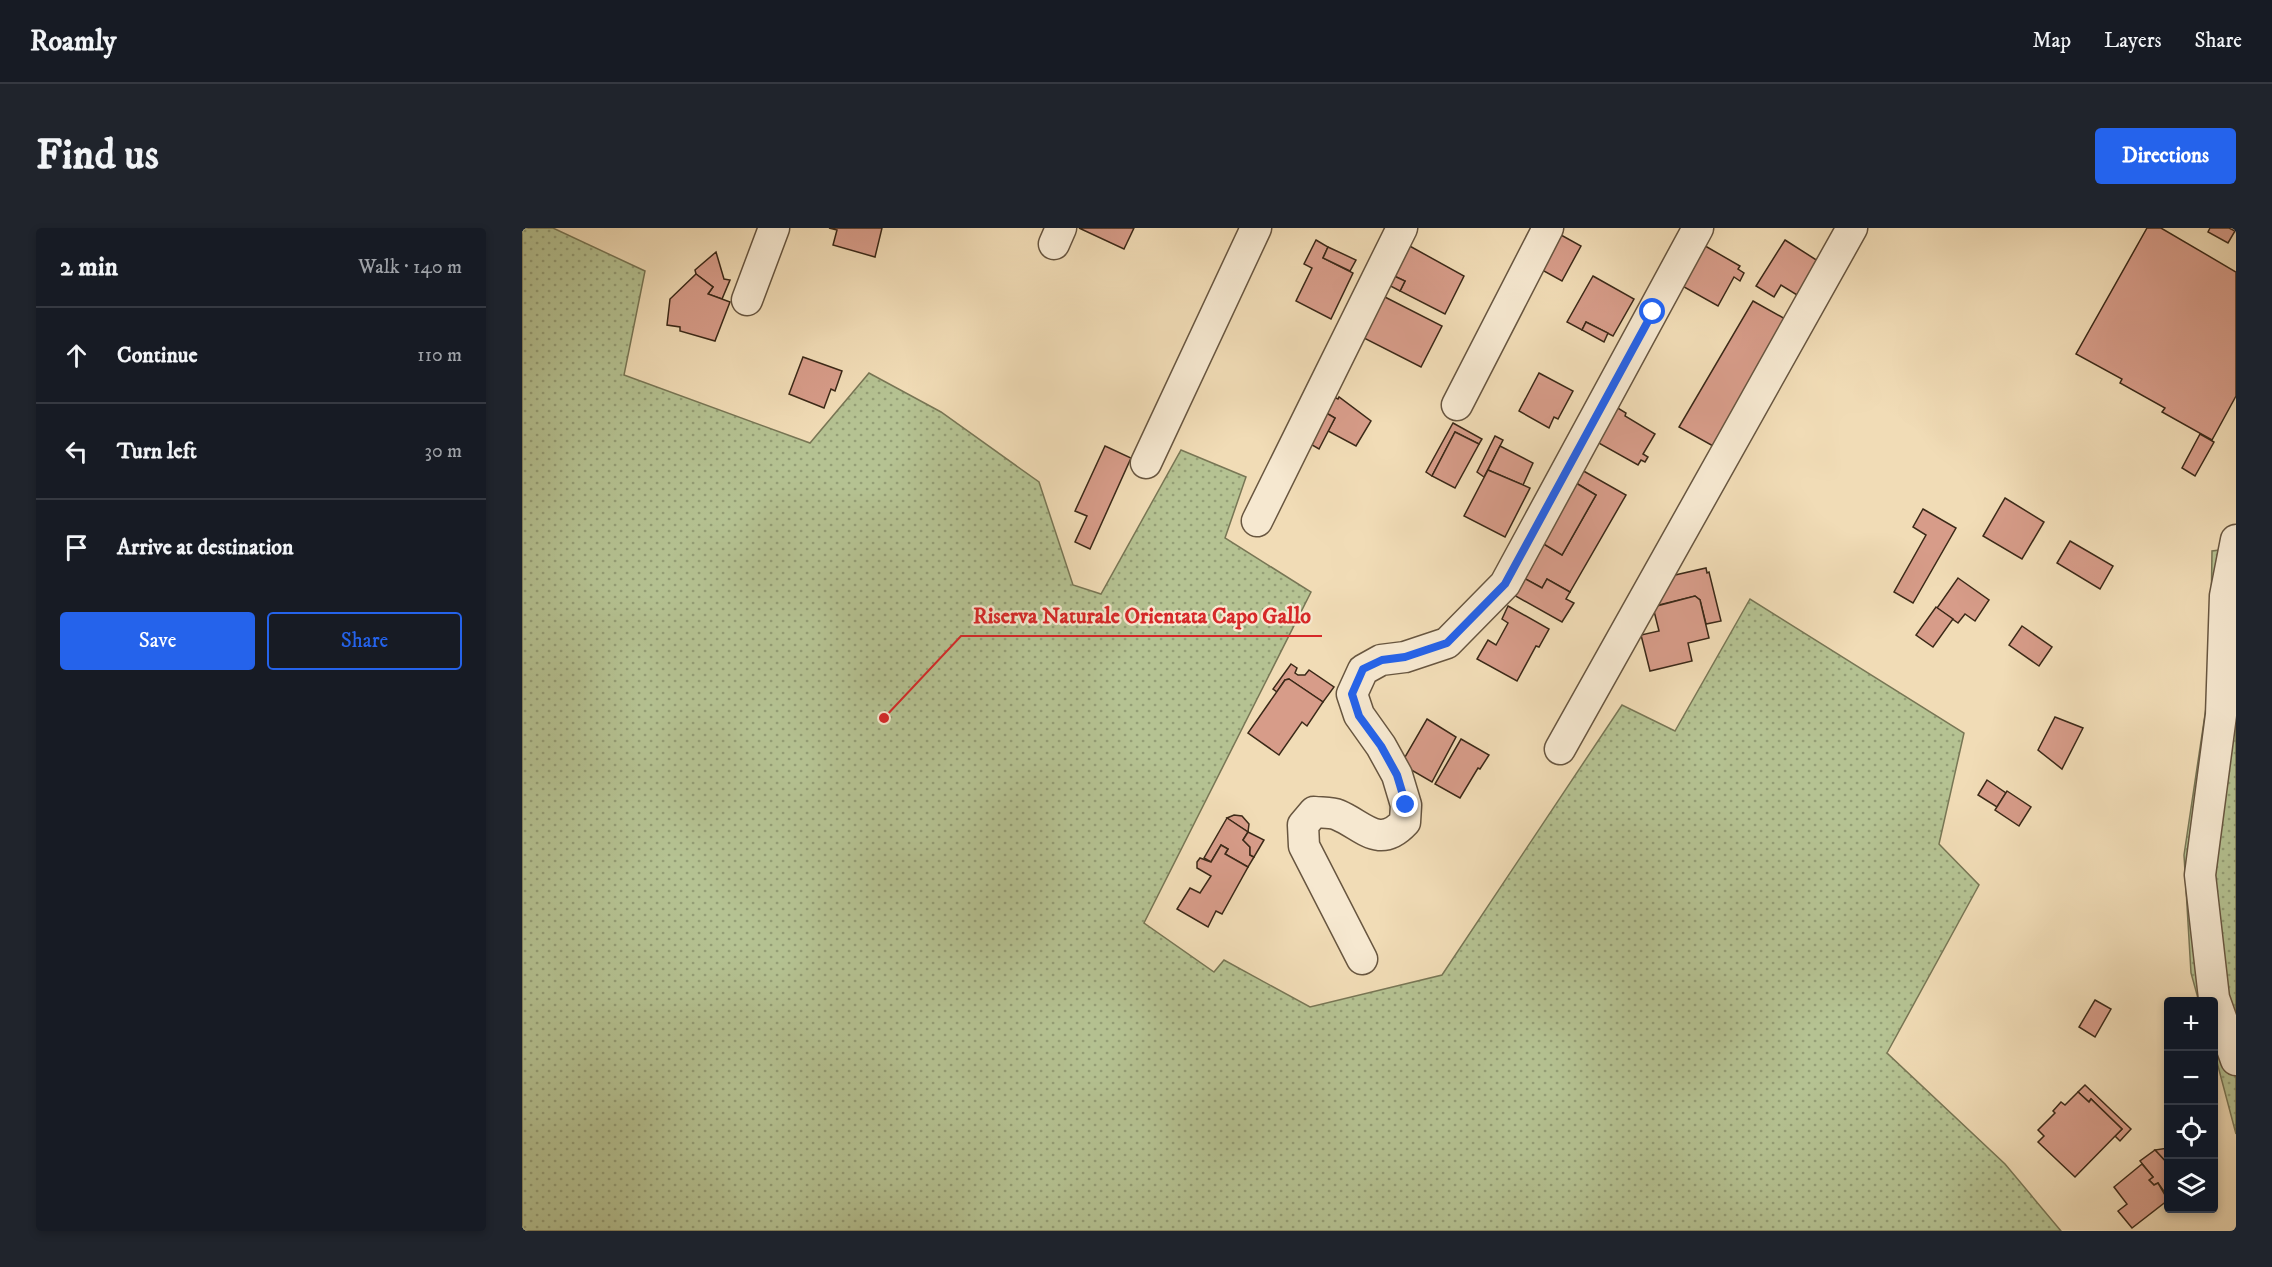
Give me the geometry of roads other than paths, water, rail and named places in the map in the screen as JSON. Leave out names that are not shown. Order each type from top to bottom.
[{"type":"street","points":[[747,300],[774,228]]},
{"type":"street","points":[[1146,463],[1256,228]]},
{"type":"street","points":[[1257,521],[1402,228]]},
{"type":"street","points":[[1457,405],[1548,228]]},
{"type":"street","points":[[1362,959],[1304,846],[1303,825],[1314,813],[1336,814],[1372,834],[1387,835],[1406,822],[1406,805],[1397,775],[1381,746],[1359,716],[1352,694],[1363,669],[1382,660],[1405,657],[1447,643],[1505,584],[1698,228]]},
{"type":"street","points":[[1560,749],[1852,228]]},
{"type":"street","points":[[2236,540],[2225,596],[2221,715],[2200,875],[2214,998],[2236,1060]]},
{"type":"place","name":"Riserva Naturale Orientata Capo Gallo","points":[[884,718]]}]
